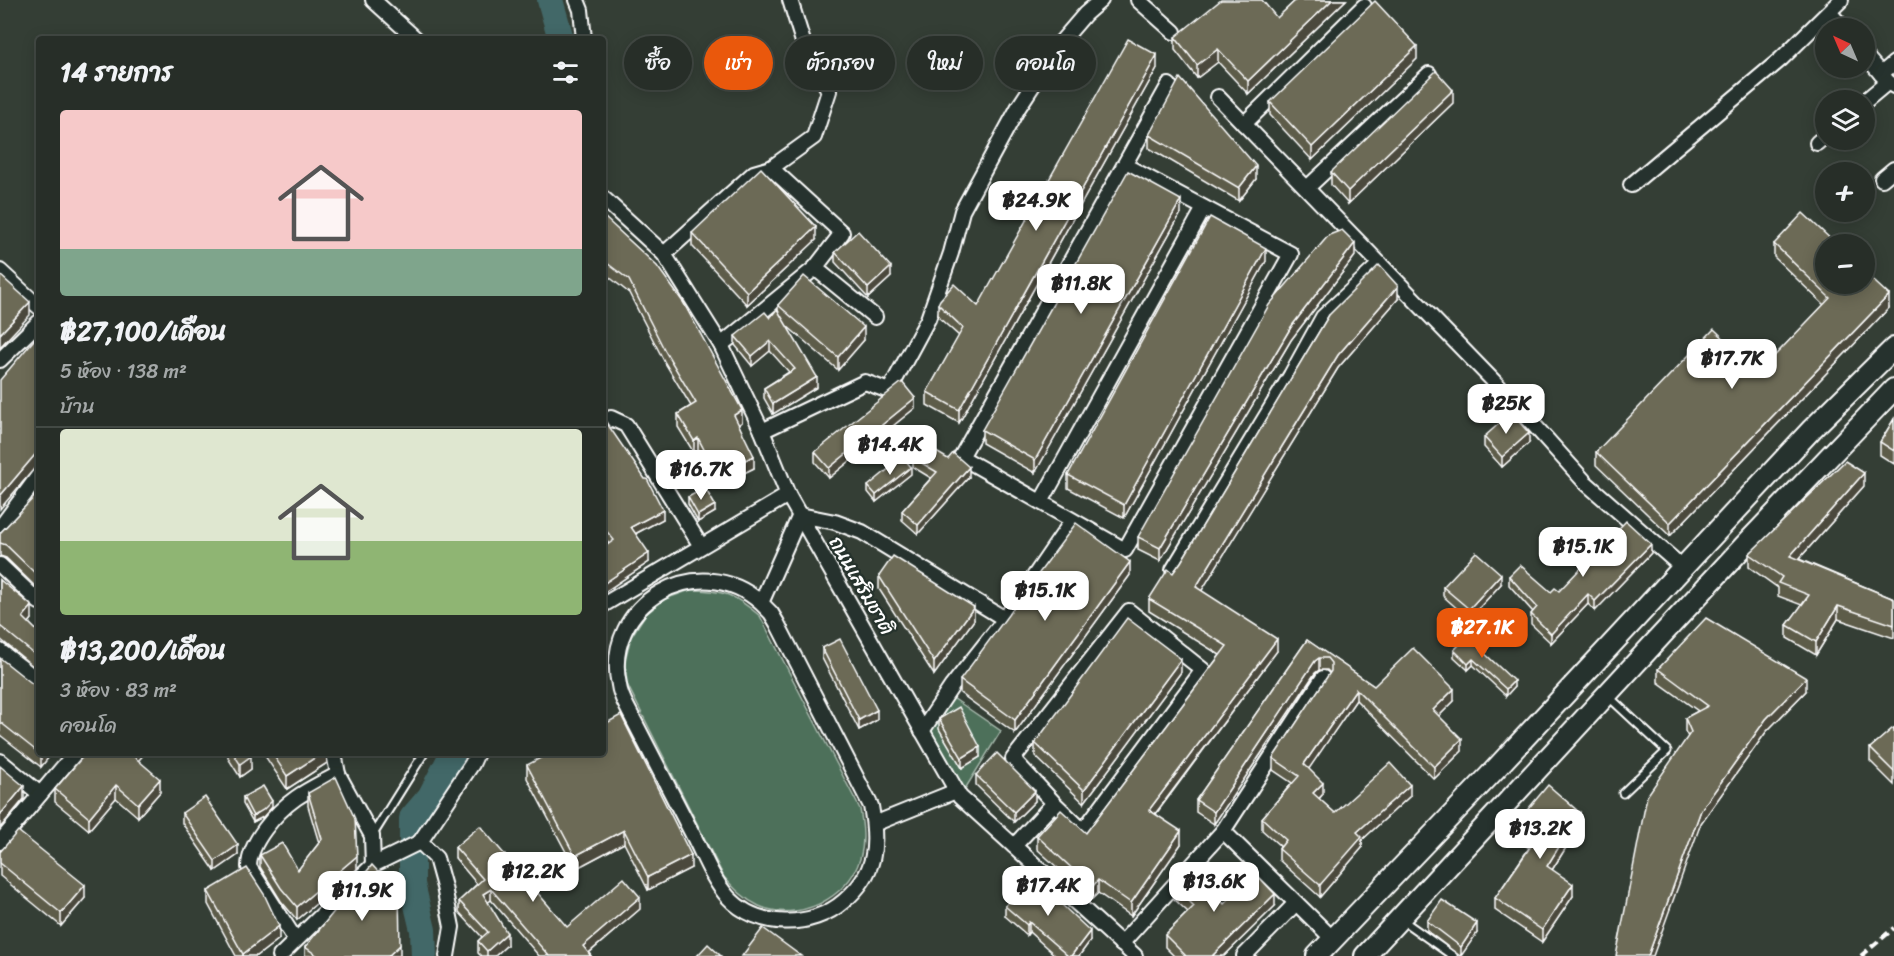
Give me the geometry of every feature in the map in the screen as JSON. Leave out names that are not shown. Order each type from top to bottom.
[{"type":"main road","points":[[1317,956],[1489,776],[1812,429],[1894,348]]},
{"type":"main road","points":[[1365,956],[1744,546],[1894,389]]},
{"type":"street","points":[[373,0],[412,36]]},
{"type":"street","points":[[577,0],[581,10],[584,36]]},
{"type":"street","points":[[664,254],[753,173],[771,168],[814,137],[829,91],[804,45],[790,0]]},
{"type":"street","points":[[762,431],[865,382],[889,391],[928,319],[951,253],[962,211],[990,159],[1018,108],[1061,42],[1085,14],[1101,0]]},
{"type":"street","points":[[1138,0],[1174,32]]},
{"type":"street","points":[[1631,185],[1781,59],[1841,0]]},
{"type":"street","points":[[1244,124],[1364,6]]},
{"type":"street","points":[[1830,13],[1834,18]]},
{"type":"street","points":[[1875,92],[1888,80],[1894,63]]},
{"type":"street","points":[[1875,66],[1888,80]]},
{"type":"street","points":[[1307,188],[1428,74]]},
{"type":"street","points":[[1124,165],[1291,254],[1125,550],[962,457],[1124,165],[1169,85]]},
{"type":"street","points":[[1218,97],[1509,397],[1585,482],[1683,568]]},
{"type":"street","points":[[722,345],[815,268],[842,233],[771,168]]},
{"type":"street","points":[[1882,179],[1894,169]]},
{"type":"street","name":"ถนนเสริมชาติ","points":[[606,201],[664,254],[722,345],[762,431],[788,495],[960,797],[1135,956]]},
{"type":"street","points":[[1041,502],[1204,208]]},
{"type":"street","points":[[1173,570],[1291,375],[1323,317],[1380,264]]},
{"type":"street","points":[[815,268],[874,318]]},
{"type":"street","points":[[0,271],[36,304]]},
{"type":"street","points":[[0,360],[36,325]]},
{"type":"street","points":[[606,421],[611,418],[626,425],[701,546]]},
{"type":"street","points":[[0,528],[36,479]]},
{"type":"street","points":[[606,603],[788,495]]},
{"type":"street","points":[[761,603],[800,515],[835,522],[862,532],[1005,619]]},
{"type":"street","points":[[922,731],[952,686],[1005,619],[1072,521]]},
{"type":"street","points":[[0,566],[36,599]]},
{"type":"street","points":[[709,580],[738,587],[761,603],[777,623],[866,795],[871,806],[874,824],[875,848],[872,861],[859,887],[838,906],[813,919],[784,922],[757,916],[733,902],[716,879],[622,697],[617,671],[618,656],[626,628],[643,605],[654,596],[680,583],[709,580]]},
{"type":"street","points":[[1129,611],[1203,670],[1083,831],[1054,803],[1014,759],[1129,611]]},
{"type":"street","points":[[0,651],[36,679]]},
{"type":"street","points":[[1121,944],[1223,831],[1323,678]]},
{"type":"street","points":[[0,842],[72,756]]},
{"type":"street","points":[[335,756],[338,774],[372,836],[373,865]]},
{"type":"street","points":[[280,956],[373,865],[419,842],[476,756]]},
{"type":"street","points":[[0,761],[40,794]]},
{"type":"street","points":[[296,939],[249,867],[249,856],[265,829],[295,798],[338,774]]},
{"type":"street","points":[[874,824],[956,791]]},
{"type":"street","points":[[1014,846],[1054,803]]},
{"type":"street","points":[[1223,831],[1333,939]]},
{"type":"street","points":[[419,842],[436,858],[444,887],[452,927],[447,956]]},
{"type":"street","points":[[1244,956],[1296,903]]},
{"type":"lane","points":[[1607,695],[1667,751],[1623,793]]},
{"type":"lane","points":[[372,836],[422,756]]},
{"type":"lane","points":[[1400,919],[1453,956]]},
{"type":"green space","points":[[690,590],[720,592],[735,598],[760,616],[860,809],[863,846],[854,873],[833,896],[819,904],[804,909],[774,911],[749,900],[724,877],[627,684],[625,660],[631,637],[645,615],[665,599]]},
{"type":"green space","points":[[947,694],[1001,731],[960,797],[922,731]]},
{"type":"building","points":[[1221,0],[1262,0],[1277,18],[1296,0],[1332,0],[1248,81],[1218,49],[1197,65],[1175,37]]},
{"type":"building","points":[[1375,1],[1417,46],[1312,147],[1270,102]]},
{"type":"building","points":[[1128,39],[1157,55],[959,410],[927,392],[963,328],[938,304],[954,284],[978,306]]},
{"type":"building","points":[[1436,71],[1453,90],[1348,191],[1331,172]]},
{"type":"building","points":[[1180,78],[1256,166],[1239,188],[1149,135]]},
{"type":"building","points":[[761,168],[816,227],[747,292],[692,233]]},
{"type":"building","points":[[1128,171],[1181,200],[1035,460],[982,430]]},
{"type":"building","points":[[1803,213],[1825,234],[1815,234],[1815,284],[1774,244]]},
{"type":"building","points":[[1210,217],[1266,248],[1124,505],[1068,475]]},
{"type":"building","points":[[606,219],[657,266],[683,302],[742,410],[734,415],[754,456],[734,465],[729,454],[711,463],[698,438],[694,441],[678,414],[696,403],[665,351],[629,280],[606,262]]},
{"type":"building","points":[[1342,230],[1355,243],[1291,327],[1160,548],[1138,537],[1269,305],[1329,235]]},
{"type":"building","points":[[858,231],[891,267],[868,288],[835,252]]},
{"type":"building","points":[[1379,265],[1398,286],[1338,355],[1196,587],[1277,639],[1149,810],[1181,831],[1131,903],[1098,880],[1092,887],[1037,836],[1061,810],[1086,833],[1227,646],[1149,599],[1168,569],[1173,573],[1181,562],[1329,315]]},
{"type":"building","points":[[0,275],[30,302],[0,334]]},
{"type":"building","points":[[804,276],[864,327],[838,357],[778,305]]},
{"type":"building","points":[[1875,282],[1889,295],[1670,523],[1596,452],[1714,329],[1759,372],[1830,298],[1826,294],[1875,294]]},
{"type":"building","points":[[777,309],[817,377],[773,404],[764,388],[795,369],[770,341],[752,356],[735,336],[765,312],[770,318]]},
{"type":"building","points":[[36,338],[36,454],[0,496],[0,380]]},
{"type":"building","points":[[902,382],[915,398],[829,468],[815,452]]},
{"type":"building","points":[[1511,413],[1529,433],[1502,457],[1484,437]]},
{"type":"building","points":[[1894,419],[1894,451],[1880,442]]},
{"type":"building","points":[[606,422],[647,479],[663,510],[631,527],[649,553],[606,582],[606,546],[614,540],[606,531]]},
{"type":"building","points":[[921,443],[948,459],[953,453],[969,467],[918,525],[902,511],[937,472],[913,458]]},
{"type":"building","points":[[903,457],[911,467],[876,495],[868,486]]},
{"type":"building","points":[[1845,461],[1864,473],[1790,556],[1894,599],[1894,625],[1838,606],[1816,642],[1787,625],[1809,595],[1778,583],[1782,577],[1749,554]]},
{"type":"building","points":[[705,488],[715,505],[698,515],[688,497]]},
{"type":"building","points":[[36,495],[36,574],[6,545],[0,543],[0,533]]},
{"type":"building","points":[[1626,521],[1651,544],[1595,601],[1588,594],[1551,634],[1531,614],[1537,607],[1509,576],[1520,565],[1551,592],[1555,588],[1559,591]]},
{"type":"building","points":[[1076,523],[1130,562],[1015,720],[960,680]]},
{"type":"building","points":[[1476,552],[1501,574],[1469,609],[1443,587]]},
{"type":"building","points":[[893,556],[974,607],[934,662],[879,576]]},
{"type":"building","points":[[0,580],[32,606],[23,617],[36,630],[36,656],[0,626]]},
{"type":"building","points":[[1127,618],[1181,659],[1084,790],[1035,743]]},
{"type":"building","points":[[1706,618],[1806,678],[1766,719],[1701,810],[1648,956],[1616,956],[1647,796],[1691,732],[1685,718],[1708,706],[1658,669]]},
{"type":"building","points":[[1472,632],[1486,645],[1481,650],[1514,681],[1506,689],[1473,659],[1468,664],[1454,650]]},
{"type":"building","points":[[840,639],[877,710],[859,720],[822,648]]},
{"type":"building","points":[[1307,640],[1374,686],[1413,648],[1454,689],[1433,710],[1462,739],[1434,767],[1356,689],[1304,764],[1323,783],[1313,793],[1335,813],[1390,763],[1410,785],[1357,832],[1362,837],[1320,885],[1279,849],[1286,840],[1262,818],[1299,776],[1273,758],[1331,671],[1331,663],[1327,658],[1319,658],[1315,661],[1214,812],[1196,800]]},
{"type":"building","points":[[0,658],[36,687],[36,751],[0,722]]},
{"type":"building","points":[[959,707],[980,747],[962,758],[939,719]]},
{"type":"building","points":[[621,715],[691,855],[648,877],[624,830],[575,856],[527,765],[544,756],[606,756],[606,723]]},
{"type":"building","points":[[1894,728],[1894,772],[1870,748]]},
{"type":"building","points":[[997,753],[1035,791],[1014,812],[976,775]]},
{"type":"building","points":[[83,756],[133,756],[160,779],[138,804],[116,785],[89,818],[55,789]]},
{"type":"building","points":[[235,756],[251,756],[240,764]]},
{"type":"building","points":[[274,756],[317,756],[287,776]]},
{"type":"building","points":[[0,766],[24,786],[0,815]]},
{"type":"building","points":[[336,777],[355,819],[357,856],[297,907],[281,888],[260,855],[282,843],[298,870],[322,839],[308,793]]},
{"type":"building","points":[[1548,785],[1580,813],[1547,866],[1573,884],[1542,930],[1495,898],[1535,840],[1514,826]]},
{"type":"building","points":[[263,786],[272,801],[253,816],[243,797]]},
{"type":"building","points":[[205,797],[238,845],[215,861],[182,813]]},
{"type":"building","points":[[480,826],[567,927],[624,878],[640,897],[583,946],[591,956],[549,956],[491,889],[483,894],[507,933],[487,951],[478,941],[488,932],[459,901],[483,879],[455,847]]},
{"type":"building","points":[[18,831],[85,885],[61,913],[0,863],[0,852]]},
{"type":"building","points":[[1198,862],[1213,877],[1205,884],[1224,904],[1255,873],[1275,894],[1212,956],[1186,956],[1165,935],[1194,906],[1174,886]]},
{"type":"building","points":[[372,865],[399,894],[400,945],[388,956],[318,956],[305,947]]},
{"type":"building","points":[[247,868],[264,894],[279,926],[243,954],[208,891]]},
{"type":"building","points":[[1032,877],[1090,931],[1071,956],[1068,956],[1029,922],[1027,925],[1005,906]]},
{"type":"building","points":[[1442,900],[1477,923],[1461,947],[1427,921]]},
{"type":"building","points":[[763,928],[801,956],[742,956]]},
{"type":"building","points":[[708,944],[721,956],[697,956]]},
{"type":"waterway","points":[[550,0],[560,36]]},
{"type":"waterway","points":[[424,956],[423,930],[412,884],[412,818],[430,797],[451,756]]},
{"type":"railway","points":[[1861,956],[1894,928]]}]
